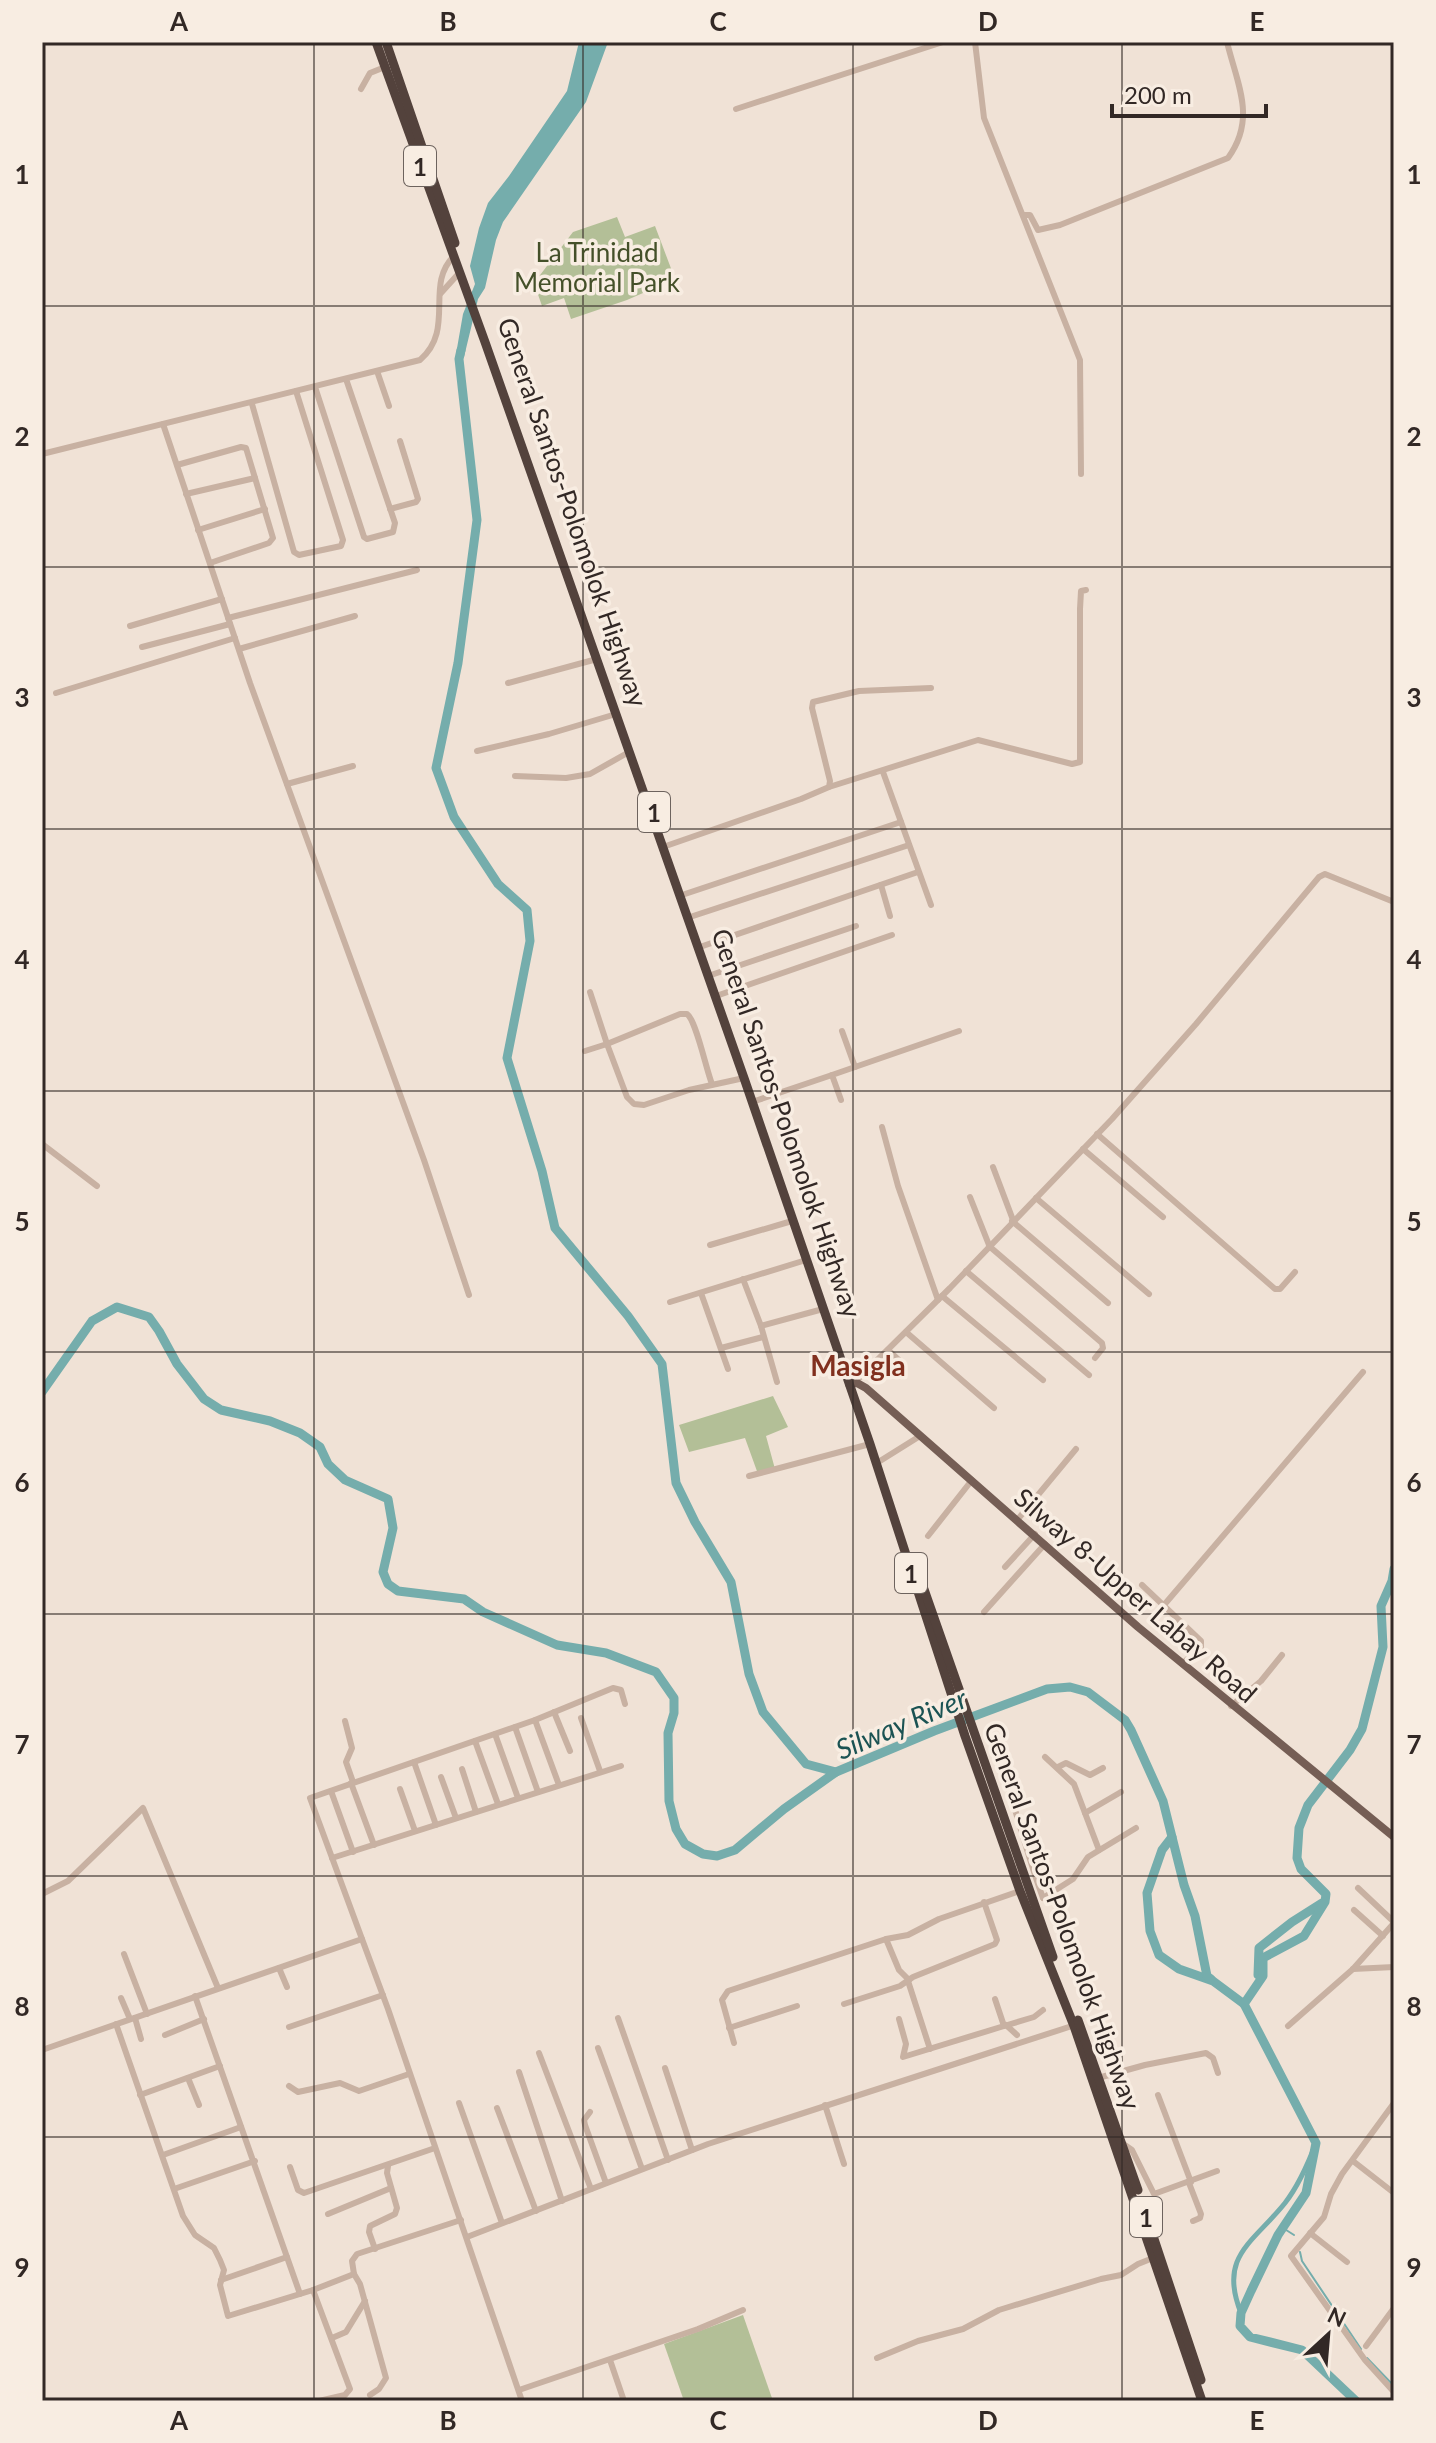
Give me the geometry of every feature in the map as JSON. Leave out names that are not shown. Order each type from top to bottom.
[{"type":"highway","name":"1","points":[[376,42],[467,285]]},
{"type":"highway","name":"1","points":[[386,42],[467,285],[851,1384],[1020,1891],[1076,2025],[1153,2258],[1205,2401]]},
{"type":"highway","name":"General Santos-Polomolok Highway","points":[[480,322],[664,847]]},
{"type":"highway","name":"General Santos-Polomolok Highway","points":[[709,976],[719,995],[880,1461],[957,1701]]},
{"type":"highway","name":"General Santos-Polomolok Highway","points":[[969,1735],[1122,2143],[1205,2401]]},
{"type":"main road","name":"Silway 8-Upper Labay Road","points":[[851,1384],[866,1388],[1231,1706],[1394,1837]]},
{"type":"street","points":[[736,109],[943,42]]},
{"type":"street","points":[[975,42],[984,118],[1080,360],[1081,474]]},
{"type":"street","points":[[1023,215],[1030,215],[1038,230],[1060,225],[1228,158],[1243,123],[1245,105],[1227,42]]},
{"type":"street","points":[[361,89],[370,73],[385,67]]},
{"type":"street","points":[[42,454],[415,362],[430,352],[440,328],[443,272],[454,256]]},
{"type":"street","points":[[441,293],[460,272]]},
{"type":"street","points":[[377,371],[389,406]]},
{"type":"street","points":[[315,387],[365,538],[393,532],[395,523],[346,379]]},
{"type":"street","points":[[252,404],[294,552],[299,555],[341,546],[343,540],[296,391]]},
{"type":"street","points":[[163,424],[229,621],[424,1160],[469,1295]]},
{"type":"street","points":[[390,509],[418,499],[400,441]]},
{"type":"street","points":[[177,465],[246,448],[274,537],[271,542],[210,563]]},
{"type":"street","points":[[186,494],[255,478]]},
{"type":"street","points":[[198,530],[265,509]]},
{"type":"street","points":[[142,647],[417,570]]},
{"type":"street","points":[[664,847],[829,787],[982,740],[1072,764],[1080,762],[1080,609],[1081,591],[1086,590]]},
{"type":"street","points":[[130,626],[222,599]]},
{"type":"street","points":[[239,649],[355,616]]},
{"type":"street","points":[[56,693],[235,638]]},
{"type":"street","points":[[508,683],[597,659]]},
{"type":"street","points":[[829,787],[813,702],[859,691],[931,688]]},
{"type":"street","points":[[477,751],[616,714]]},
{"type":"street","points":[[515,776],[566,778],[590,774],[629,752]]},
{"type":"street","points":[[287,784],[353,766]]},
{"type":"street","points":[[883,772],[931,905]]},
{"type":"street","points":[[681,895],[901,822]]},
{"type":"street","points":[[689,918],[909,845]]},
{"type":"street","points":[[699,948],[918,872]]},
{"type":"street","points":[[851,1384],[940,1298],[1097,1134],[1196,1024],[1319,877],[1325,874],[1394,902]]},
{"type":"street","points":[[881,885],[890,916]]},
{"type":"street","points":[[709,976],[856,926]]},
{"type":"street","points":[[719,995],[892,935]]},
{"type":"street","points":[[590,992],[627,1097],[634,1104],[644,1105],[712,1084],[744,1078]]},
{"type":"street","points":[[585,1051],[687,1014],[695,1023],[702,1060],[712,1084]]},
{"type":"street","points":[[842,1031],[855,1067]]},
{"type":"street","points":[[755,1101],[959,1031]]},
{"type":"street","points":[[832,1075],[841,1100]]},
{"type":"street","points":[[882,1127],[898,1186],[940,1298],[1043,1380]]},
{"type":"street","points":[[1097,1134],[1275,1289],[1280,1289],[1295,1272]]},
{"type":"street","points":[[42,1144],[97,1186]]},
{"type":"street","points":[[1083,1149],[1163,1217]]},
{"type":"street","points":[[993,1167],[1012,1221],[1108,1303]]},
{"type":"street","points":[[970,1197],[989,1246],[1102,1343],[1103,1348],[1095,1358]]},
{"type":"street","points":[[1036,1198],[1149,1294]]},
{"type":"street","points":[[710,1245],[792,1221]]},
{"type":"street","points":[[670,1302],[806,1260]]},
{"type":"street","points":[[966,1271],[1089,1375]]},
{"type":"street","points":[[743,1279],[777,1382]]},
{"type":"street","points":[[701,1293],[728,1369]]},
{"type":"street","points":[[761,1326],[823,1309]]},
{"type":"street","points":[[906,1332],[994,1408]]},
{"type":"street","points":[[721,1348],[763,1337]]},
{"type":"street","points":[[888,1350],[901,1362],[897,1370],[903,1376]]},
{"type":"street","points":[[1164,1605],[1363,1372]]},
{"type":"street","points":[[880,1461],[920,1436]]},
{"type":"street","points":[[749,1476],[870,1444]]},
{"type":"street","points":[[1018,1519],[1076,1449]]},
{"type":"street","points":[[928,1536],[972,1480]]},
{"type":"street","points":[[1005,1567],[1035,1534]]},
{"type":"street","points":[[984,1612],[1045,1544]]},
{"type":"street","points":[[1142,1585],[1201,1641],[1201,1647],[1182,1664]]},
{"type":"street","points":[[1231,1706],[1261,1681],[1282,1655]]},
{"type":"street","points":[[522,2401],[383,1995],[310,1798],[535,1720],[617,1688],[621,1690],[625,1704]]},
{"type":"street","points":[[554,1712],[570,1751]]},
{"type":"street","points":[[581,1718],[600,1771]]},
{"type":"street","points":[[535,1720],[559,1785]]},
{"type":"street","points":[[345,1721],[352,1748],[346,1762],[374,1845]]},
{"type":"street","points":[[515,1727],[538,1792]]},
{"type":"street","points":[[495,1734],[518,1798]]},
{"type":"street","points":[[992,1739],[1043,1898]]},
{"type":"street","points":[[475,1741],[498,1804]]},
{"type":"street","points":[[1045,1757],[1074,1784],[1099,1850]]},
{"type":"street","points":[[414,1762],[436,1825]]},
{"type":"street","points":[[1058,1767],[1066,1763],[1090,1775],[1103,1768]]},
{"type":"street","points":[[332,1858],[621,1766]]},
{"type":"street","points":[[462,1769],[476,1812]]},
{"type":"street","points":[[441,1777],[456,1818]]},
{"type":"street","points":[[400,1789],[415,1831]]},
{"type":"street","points":[[331,1791],[353,1852]]},
{"type":"street","points":[[1085,1813],[1121,1792]]},
{"type":"street","points":[[42,1894],[68,1881],[143,1808],[218,1988]]},
{"type":"street","points":[[1033,1903],[1073,1879],[1088,1857],[1136,1828]]},
{"type":"street","points":[[1288,2026],[1353,1969],[1394,1923],[1358,1888]]},
{"type":"street","points":[[734,2043],[722,2000],[728,1991],[886,1939],[908,1935],[939,1919],[1020,1891]]},
{"type":"street","points":[[844,2004],[885,1992],[995,1944],[997,1940],[984,1902]]},
{"type":"street","points":[[1354,1910],[1383,1936]]},
{"type":"street","points":[[42,2050],[362,1939]]},
{"type":"street","points":[[886,1939],[899,1970],[909,1980],[930,2049]]},
{"type":"street","points":[[124,1954],[147,2014]]},
{"type":"street","points":[[1353,1969],[1394,1967]]},
{"type":"street","points":[[279,1968],[287,1987]]},
{"type":"street","points":[[289,2027],[383,1995]]},
{"type":"street","points":[[195,1996],[300,2294]]},
{"type":"street","points":[[121,1998],[141,2039]]},
{"type":"street","points":[[995,1999],[1005,2025],[1017,2035]]},
{"type":"street","points":[[729,2028],[797,2006]]},
{"type":"street","points":[[899,2019],[907,2048],[901,2058],[1034,2017],[1043,2010]]},
{"type":"street","points":[[618,2018],[668,2160]]},
{"type":"street","points":[[165,2035],[204,2019]]},
{"type":"street","points":[[116,2024],[183,2216],[189,2227],[216,2251],[224,2270],[221,2280],[228,2316],[354,2274]]},
{"type":"street","points":[[467,2237],[692,2150],[1076,2025]]},
{"type":"street","points":[[598,2048],[642,2169]]},
{"type":"street","points":[[539,2053],[591,2189]]},
{"type":"street","points":[[1098,2078],[1206,2053],[1213,2058],[1218,2073]]},
{"type":"street","points":[[140,2095],[220,2066]]},
{"type":"street","points":[[665,2068],[692,2150]]},
{"type":"street","points":[[519,2072],[562,2201]]},
{"type":"street","points":[[289,2086],[298,2092],[340,2083],[359,2091],[409,2074]]},
{"type":"street","points":[[188,2078],[199,2105]]},
{"type":"street","points":[[1158,2095],[1201,2214],[1193,2221]]},
{"type":"street","points":[[459,2103],[502,2223]]},
{"type":"street","points":[[1394,2103],[1331,2194],[1324,2217],[1295,2250],[1292,2259],[1365,2360],[1394,2392]]},
{"type":"street","points":[[825,2105],[844,2164]]},
{"type":"street","points":[[497,2108],[536,2211]]},
{"type":"street","points":[[590,2112],[584,2120],[585,2125],[606,2183]]},
{"type":"street","points":[[163,2155],[241,2127]]},
{"type":"street","points":[[1122,2143],[1132,2150],[1154,2194],[1217,2171]]},
{"type":"street","points":[[290,2167],[298,2190],[304,2193],[435,2148]]},
{"type":"street","points":[[174,2189],[255,2161]]},
{"type":"street","points":[[1353,2161],[1394,2193]]},
{"type":"street","points":[[375,2249],[369,2228],[396,2211],[388,2166]]},
{"type":"street","points":[[328,2214],[391,2188]]},
{"type":"street","points":[[370,2395],[379,2389],[386,2378],[365,2301],[354,2274],[354,2257],[461,2220]]},
{"type":"street","points":[[1310,2233],[1347,2262]]},
{"type":"street","points":[[221,2280],[287,2257]]},
{"type":"street","points":[[877,2358],[918,2341],[963,2329],[999,2310],[1121,2275],[1153,2258]]},
{"type":"street","points":[[313,2290],[350,2389],[345,2395],[319,2401]]},
{"type":"street","points":[[332,2338],[346,2332],[365,2301]]},
{"type":"street","points":[[1366,2346],[1394,2308]]},
{"type":"street","points":[[519,2390],[743,2310]]},
{"type":"street","points":[[610,2360],[624,2401]]},
{"type":"green space","name":"La Trinidad Memorial Park","points":[[617,217],[625,237],[655,226],[675,279],[571,319],[564,298],[542,306],[534,283],[573,232]]},
{"type":"green space","points":[[773,1396],[788,1427],[766,1436],[775,1469],[758,1474],[745,1438],[689,1452],[679,1425]]},
{"type":"green space","points":[[743,2315],[773,2401],[684,2401],[664,2344]]},
{"type":"water","points":[[579,42],[608,42],[586,102],[503,222],[485,288],[478,299],[464,357],[459,359],[456,354],[463,314],[475,284],[470,266],[488,203],[567,91]]},
{"type":"waterway","points":[[461,350],[459,359],[477,520],[458,663],[436,768],[454,817],[498,884],[527,910],[530,941],[507,1058],[542,1171],[555,1228],[628,1316],[662,1364],[676,1483],[731,1582],[749,1674],[763,1712],[806,1764],[836,1772]]},
{"type":"waterway","name":"Silway River","points":[[42,1392],[92,1321],[117,1307],[149,1317],[177,1364],[204,1399],[221,1410],[270,1421],[300,1433],[320,1447],[328,1464],[345,1480],[388,1499],[393,1528],[383,1572],[388,1584],[398,1591],[464,1599],[483,1612],[557,1645],[606,1653],[656,1672],[674,1698],[674,1713],[668,1733],[669,1801],[676,1829],[685,1844],[703,1854],[717,1856],[735,1850],[784,1809],[836,1772],[1047,1689],[1070,1687],[1088,1692],[1125,1720],[1163,1801],[1172,1837],[1162,1850],[1147,1893],[1150,1931],[1159,1955],[1179,1969],[1213,1981],[1244,2004],[1316,2143],[1306,2193],[1278,2235],[1241,2313],[1240,2326],[1250,2337],[1302,2350],[1356,2401]]},
{"type":"waterway","points":[[1244,2004],[1263,1976],[1263,1958],[1304,1936],[1325,1902],[1326,1894],[1301,1869],[1297,1858],[1299,1828],[1308,1805],[1362,1729],[1383,1647],[1381,1606],[1394,1569]]},
{"type":"waterway","points":[[1172,1837],[1195,1916],[1207,1976],[1211,1979]]},
{"type":"waterway","points":[[1258,1975],[1259,1948],[1322,1903]]},
{"type":"waterway","points":[[1241,2313],[1235,2294],[1236,2264],[1251,2240],[1290,2196],[1316,2143]]},
{"type":"waterway","points":[[1283,2228],[1294,2235]]},
{"type":"waterway","points":[[1300,2252],[1302,2261],[1361,2349]]},
{"type":"waterway","points":[[1367,2358],[1394,2386]]},
{"type":"district","name":"Masigla","points":[[858,1365]]}]
